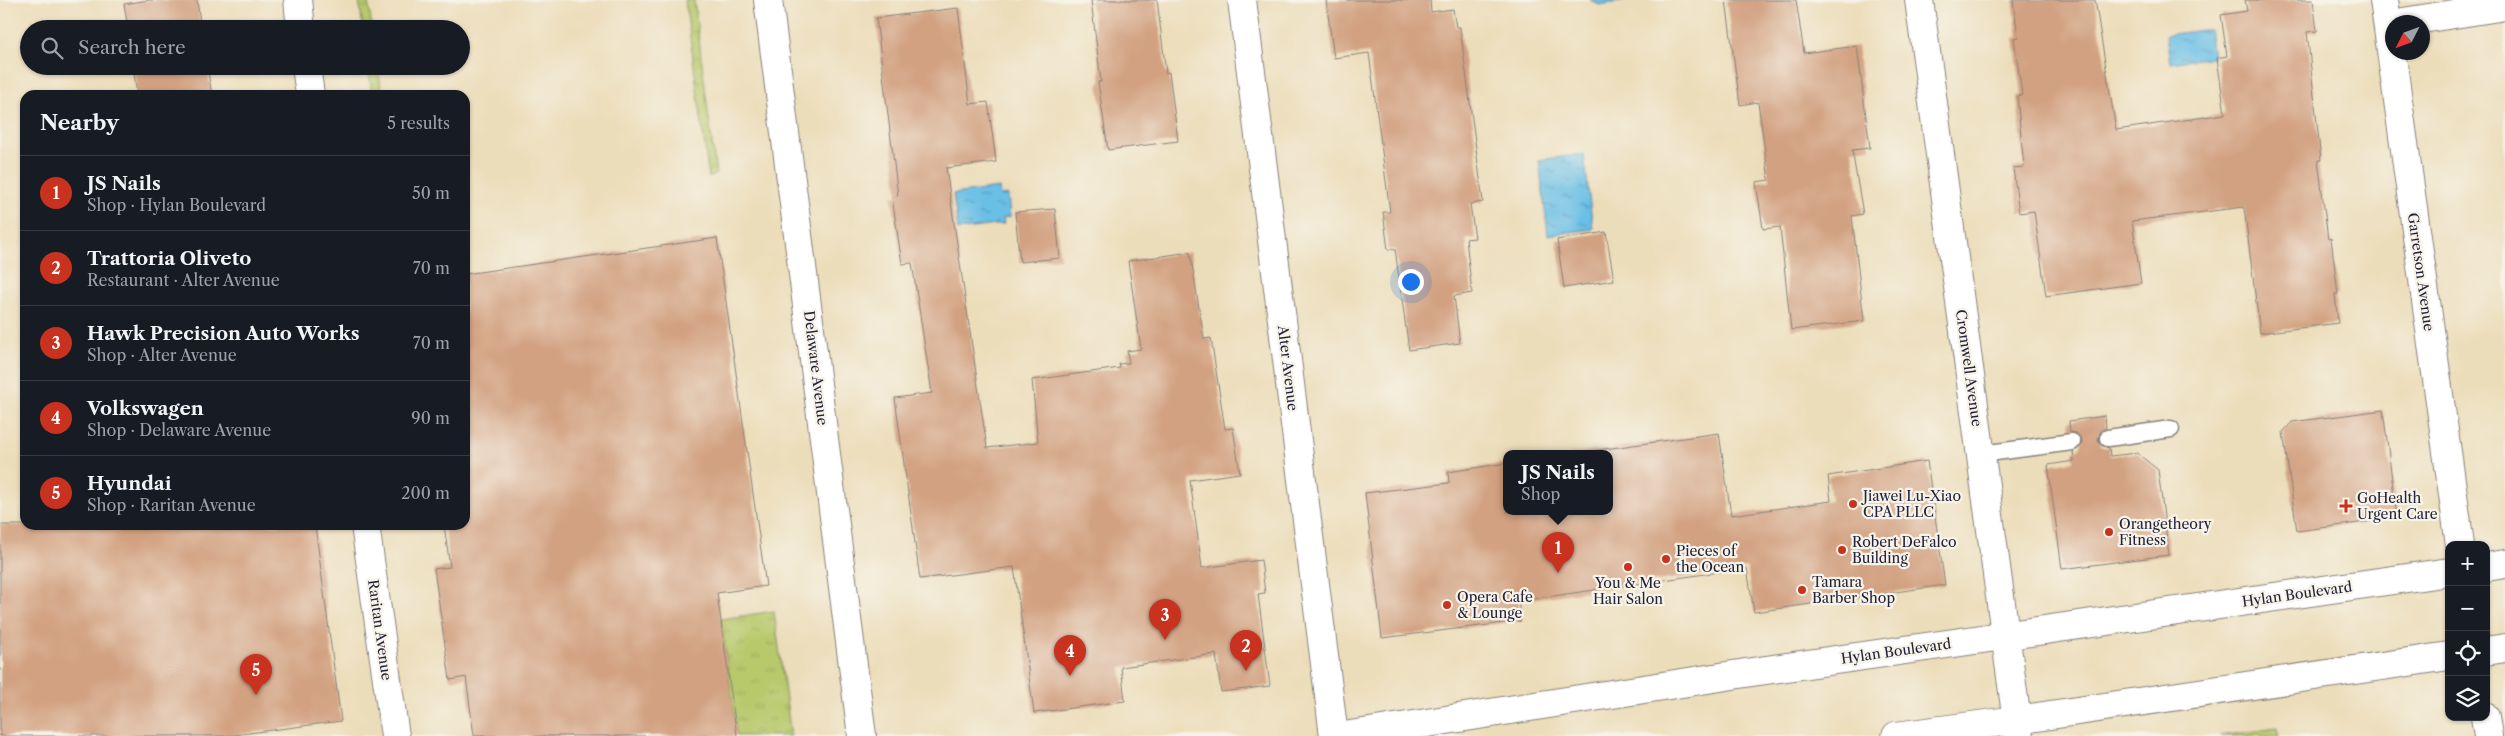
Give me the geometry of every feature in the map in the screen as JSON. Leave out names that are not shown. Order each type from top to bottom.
[{"type":"street","points":[[298,0],[300,20]]},
{"type":"street","name":"Delaware Avenue","points":[[768,0],[862,736]]},
{"type":"street","name":"Alter Avenue","points":[[1242,0],[1334,736]]},
{"type":"street","name":"Cromwell Avenue","points":[[1919,0],[2018,728]]},
{"type":"street","points":[[2420,15],[2505,6]]},
{"type":"street","name":"Garretson Avenue","points":[[2396,60],[2459,541]]},
{"type":"street","points":[[307,75],[309,90]]},
{"type":"street","name":"Raritan Avenue","points":[[366,530],[395,736]]},
{"type":"street","points":[[2490,566],[2505,564]]},
{"type":"street","name":"Hylan Boulevard","points":[[1344,736],[1752,672],[2445,573]]},
{"type":"street","points":[[2490,650],[2505,648]]},
{"type":"street","points":[[1896,736],[2018,728],[2445,657]]},
{"type":"street","points":[[2486,721],[2488,736]]},
{"type":"lane","points":[[2108,438],[2170,429]]},
{"type":"lane","points":[[1981,454],[2072,442]]},
{"type":"green space","points":[[359,0],[368,0],[371,20],[362,20]]},
{"type":"green space","points":[[685,0],[694,0],[716,174],[709,178]]},
{"type":"green space","points":[[369,75],[379,75],[381,90],[371,90]]},
{"type":"green space","points":[[774,611],[791,736],[737,736],[721,619]]},
{"type":"green space","points":[[2277,728],[2279,736],[2220,736]]},
{"type":"water","points":[[1590,0],[1632,0],[1599,5]]},
{"type":"water","points":[[2209,29],[2213,57],[2170,63],[2166,35]]},
{"type":"water","points":[[1584,154],[1593,229],[1548,235],[1539,160]]},
{"type":"water","points":[[999,188],[1000,196],[1008,195],[1010,217],[1003,218],[1004,224],[958,230],[953,194]]},
{"type":"building","points":[[149,0],[197,0],[200,20],[127,20],[124,4]]},
{"type":"building","points":[[1091,0],[1157,0],[1166,73],[1169,72],[1178,141],[1108,150],[1098,82],[1101,82]]},
{"type":"building","points":[[1326,0],[1430,0],[1431,12],[1453,9],[1456,27],[1460,27],[1483,202],[1470,204],[1475,238],[1466,239],[1472,293],[1454,296],[1460,343],[1409,350],[1395,249],[1388,250],[1383,212],[1390,212],[1369,53],[1334,58]]},
{"type":"building","points":[[1726,0],[1796,0],[1804,53],[1857,46],[1870,148],[1852,150],[1863,214],[1852,216],[1864,321],[1791,330],[1780,227],[1763,229],[1756,182],[1769,180],[1758,102],[1740,105]]},
{"type":"building","points":[[2013,0],[2095,0],[2116,130],[2225,114],[2217,58],[2227,56],[2221,15],[2247,11],[2245,0],[2313,0],[2317,31],[2307,32],[2321,160],[2318,160],[2328,239],[2331,238],[2338,294],[2335,294],[2338,323],[2260,333],[2244,207],[2132,221],[2141,283],[2046,296],[2034,211],[2019,213],[2013,168],[2024,167],[2017,96],[2022,95],[2014,38],[2018,37]]},
{"type":"building","points":[[958,8],[970,104],[988,102],[996,162],[946,168],[987,448],[1038,442],[1032,380],[1120,368],[1119,364],[1129,363],[1127,351],[1141,349],[1128,261],[1190,252],[1204,339],[1211,338],[1225,429],[1233,428],[1240,473],[1190,480],[1202,568],[1261,560],[1265,593],[1258,594],[1270,686],[1221,692],[1216,654],[1121,667],[1125,701],[1034,713],[1014,567],[920,579],[895,398],[932,393],[912,263],[902,264],[892,197],[898,196],[876,18]]},
{"type":"building","points":[[134,75],[209,75],[211,90],[136,90]]},
{"type":"building","points":[[1055,209],[1060,258],[1020,262],[1015,212]]},
{"type":"building","points":[[1606,232],[1614,280],[1564,288],[1557,240]]},
{"type":"building","points":[[717,238],[766,586],[717,593],[737,736],[474,736],[466,677],[450,680],[434,569],[450,567],[445,530],[470,530],[470,273]]},
{"type":"building","points":[[2383,410],[2397,518],[2297,531],[2283,432],[2292,422]]},
{"type":"building","points":[[2105,416],[2106,428],[2101,430],[2098,439],[2100,445],[2109,448],[2110,456],[2137,453],[2158,470],[2169,555],[2062,569],[2048,465],[2074,461],[2073,452],[2081,446],[2082,440],[2076,433],[2070,432],[2069,421]]},
{"type":"building","points":[[1719,433],[1731,515],[1831,501],[1828,476],[1927,461],[1945,585],[1754,612],[1747,568],[1518,601],[1521,621],[1382,638],[1365,493],[1449,483],[1448,472],[1503,464],[1503,515],[1613,515],[1613,450],[1598,450]]},
{"type":"building","points":[[0,525],[20,525],[20,530],[316,530],[341,721],[226,736],[0,736]]},
{"type":"place","name":"Jiawei Lu-Xiao CPA PLLC","points":[[1853,504]]},
{"type":"place","name":"GoHealth Urgent Care","points":[[2346,506]]},
{"type":"place","name":"Orangetheory Fitness","points":[[2109,532]]},
{"type":"place","name":"Robert DeFalco Building","points":[[1842,550]]},
{"type":"place","name":"Pieces of the Ocean","points":[[1666,559]]},
{"type":"place","name":"You & Me Hair Salon","points":[[1628,567]]},
{"type":"place","name":"JS Nails","points":[[1558,573]]},
{"type":"place","name":"Tamara Barber Shop","points":[[1802,590]]},
{"type":"place","name":"Opera Cafe & Lounge","points":[[1447,605]]},
{"type":"place","name":"Hawk Precision Auto Works","points":[[1165,640]]},
{"type":"place","name":"Trattoria Oliveto","points":[[1246,671]]},
{"type":"place","name":"Volkswagen","points":[[1070,676]]},
{"type":"place","name":"Hyundai","points":[[256,695]]}]
